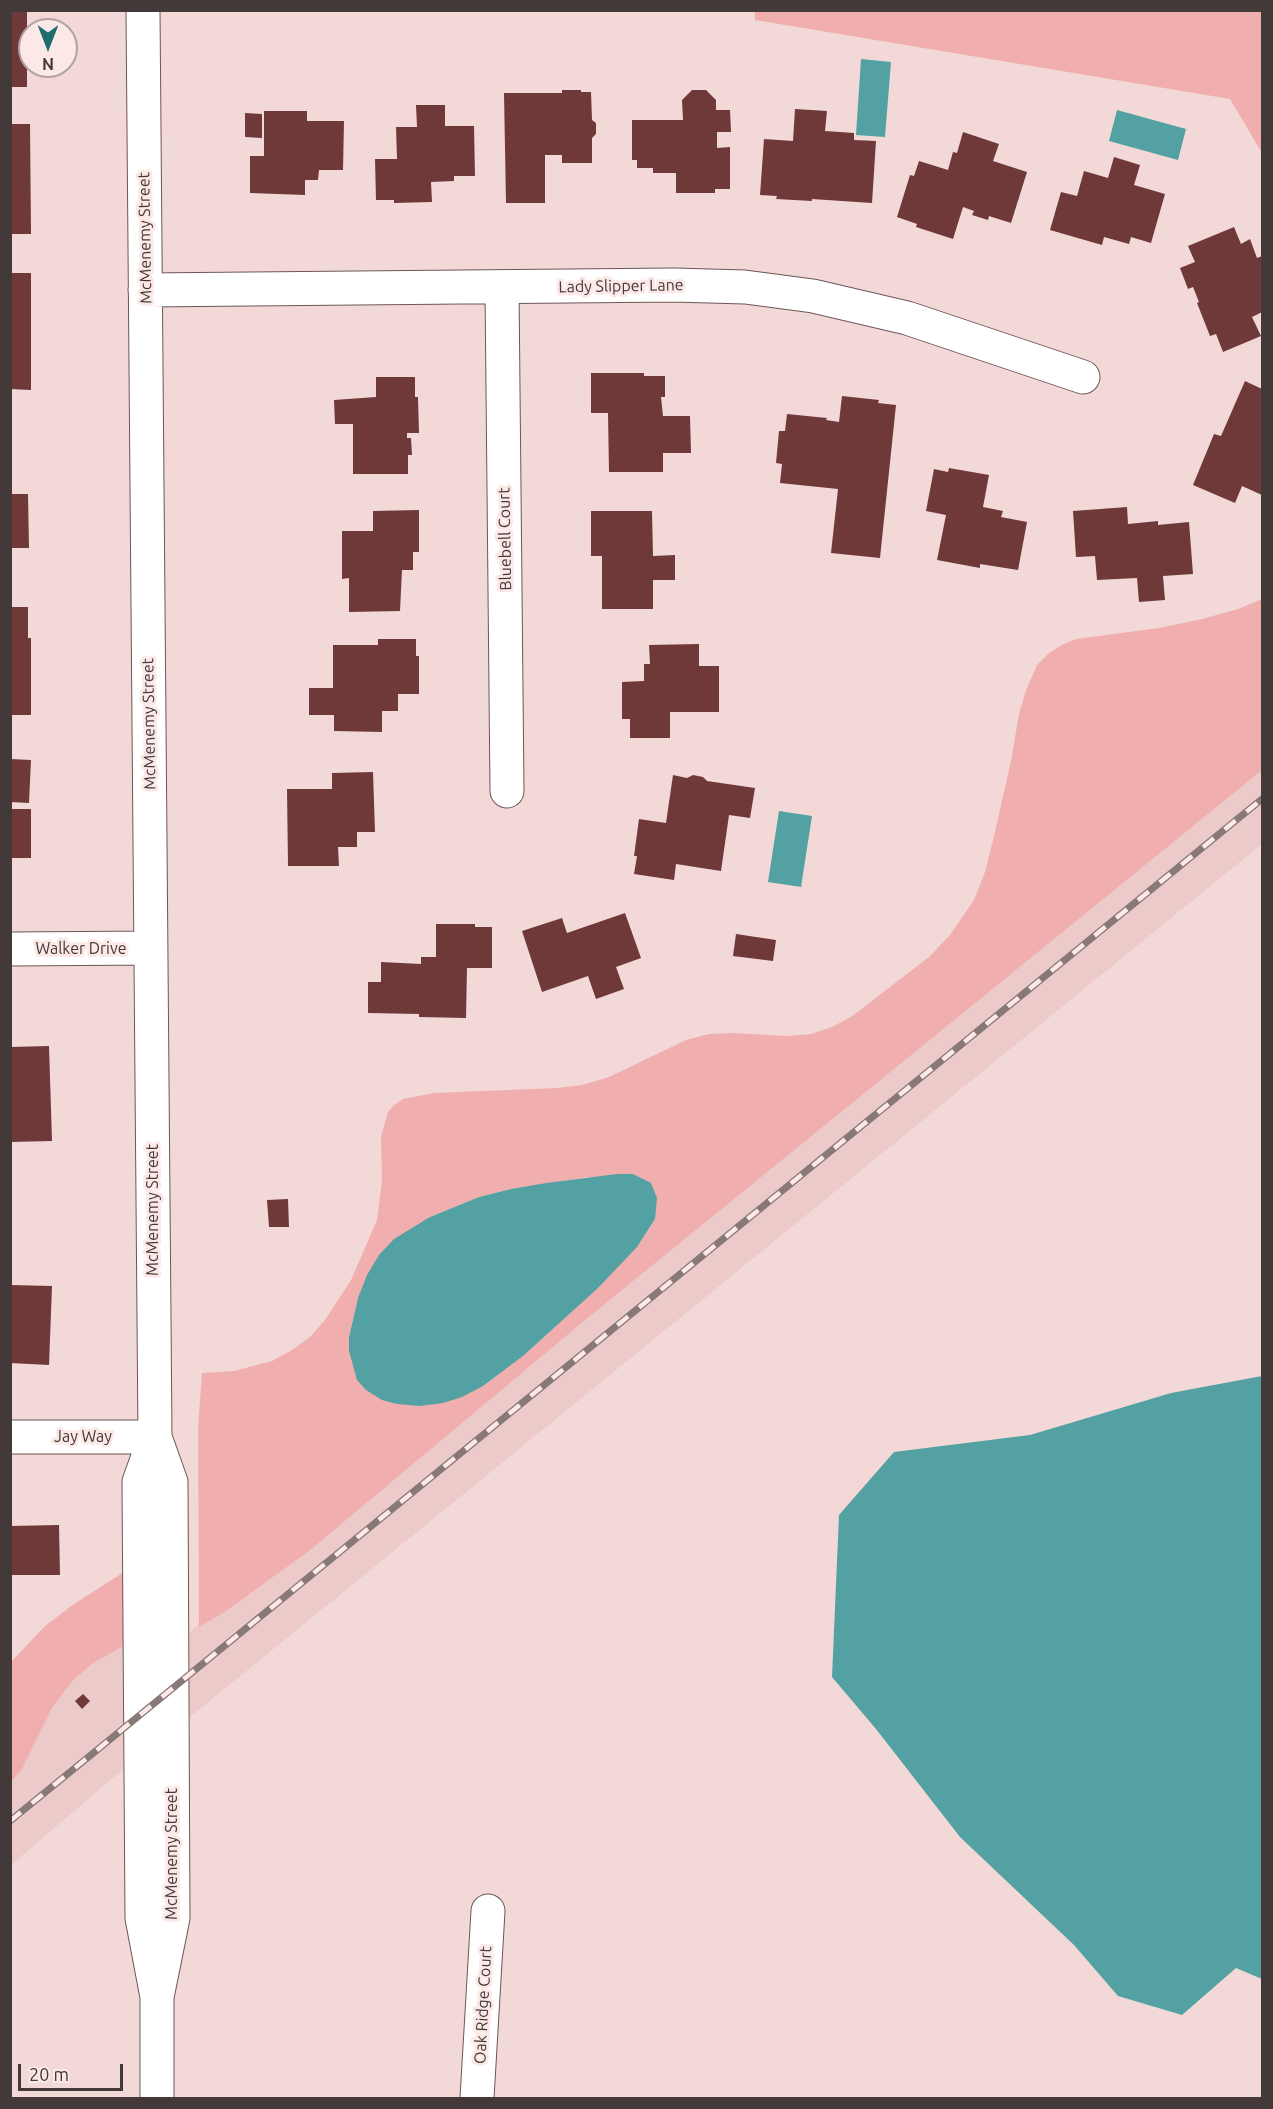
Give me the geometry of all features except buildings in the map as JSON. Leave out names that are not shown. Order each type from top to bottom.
[{"type":"street","name":"McMenemy Street","points":[[143,10],[155,1437],[140,1482],[142,1918],[157,1997],[157,2098]]},
{"type":"street","name":"Lady Slipper Lane","points":[[145,290],[746,287],[813,296],[907,318],[1083,377]]},
{"type":"street","name":"Bluebell Court","points":[[502,288],[507,791]]},
{"type":"street","name":"Walker Drive","points":[[10,949],[151,948]]},
{"type":"street","name":"Jay Way","points":[[10,1437],[155,1437]]},
{"type":"street","name":"Oak Ridge Court","points":[[477,2098],[488,1911]]},
{"type":"shaded area","points":[[755,11],[1262,11],[1262,153],[1230,99],[755,20]]},
{"type":"shaded area","points":[[1262,599],[1262,770],[585,1320],[309,1551],[223,1613],[199,1627],[198,1427],[202,1373],[234,1371],[272,1361],[310,1337],[325,1320],[351,1280],[377,1220],[382,1181],[381,1137],[388,1112],[394,1105],[403,1099],[434,1093],[582,1085],[609,1077],[686,1040],[709,1034],[786,1036],[811,1034],[851,1017],[929,957],[950,935],[974,900],[985,872],[994,836],[1019,714],[1037,665],[1049,653],[1076,639],[1159,628],[1238,609]],"holes":[[[588,1177],[655,1219],[637,1247],[569,1314],[523,1356],[483,1386],[349,1351],[349,1337],[358,1298],[430,1217],[479,1197],[511,1189]]]},
{"type":"shaded area","points":[[1262,756],[1262,844],[185,1721],[185,1636]]},
{"type":"shaded area","points":[[127,1570],[127,1644],[93,1663],[72,1681],[52,1708],[22,1769],[11,1782],[11,1662],[45,1626],[74,1604]]},
{"type":"shaded area","points":[[127,1615],[128,1765],[11,1865],[11,1701]]},
{"type":"water","points":[[861,59],[891,62],[885,137],[856,135]]},
{"type":"water","points":[[1117,110],[1186,129],[1178,160],[1109,141]]},
{"type":"water","points":[[779,811],[812,816],[801,887],[768,882]]},
{"type":"water","points":[[633,1174],[651,1183],[657,1198],[655,1219],[637,1247],[598,1288],[523,1356],[483,1386],[462,1397],[443,1403],[420,1406],[382,1400],[366,1390],[357,1380],[349,1351],[349,1337],[358,1298],[367,1275],[379,1255],[394,1239],[430,1217],[479,1197],[546,1183]]},
{"type":"water","points":[[1262,1376],[1262,1979],[1236,1968],[1182,2015],[1118,1996],[1074,1945],[960,1837],[876,1729],[832,1677],[839,1515],[894,1452],[1030,1435],[1171,1393]]},
{"type":"railway","points":[[10,1821],[1262,799]]}]
